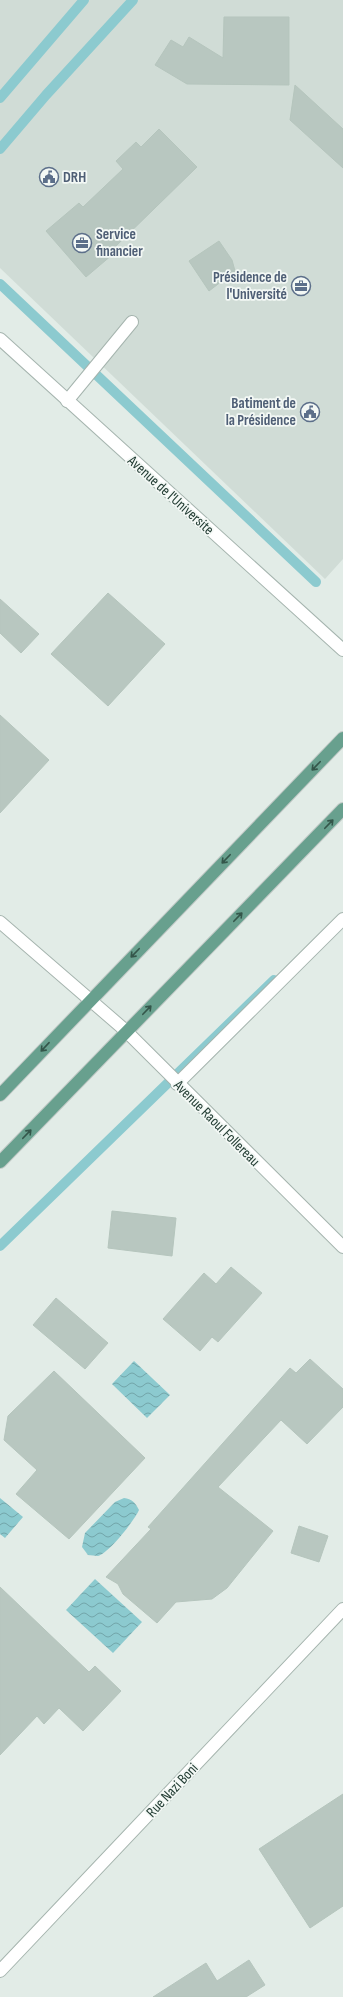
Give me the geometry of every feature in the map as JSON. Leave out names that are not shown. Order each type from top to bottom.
[{"type":"main road","points":[[0,1095],[89,1000],[343,738]]},
{"type":"main road","points":[[0,1162],[343,809]]},
{"type":"street","points":[[67,401],[132,322]]},
{"type":"street","name":"Avenue de l'Universite","points":[[0,339],[343,650]]},
{"type":"street","points":[[177,1084],[343,919]]},
{"type":"street","name":"Avenue Raoul Follereau","points":[[0,922],[126,1031],[177,1084],[343,1247]]},
{"type":"street","name":"Rue Nazi Boni","points":[[0,1971],[343,1609]]},
{"type":"shaded area","points":[[0,0],[343,0],[343,559],[325,579],[0,268]]},
{"type":"water","points":[[134,1361],[170,1395],[147,1418],[112,1384]]},
{"type":"water","points":[[0,1498],[23,1517],[5,1538],[0,1534]]},
{"type":"water","points":[[124,1498],[133,1501],[136,1505],[139,1510],[136,1515],[127,1529],[103,1554],[98,1556],[88,1555],[82,1547],[85,1533],[115,1502]]},
{"type":"water","points":[[95,1579],[142,1622],[113,1653],[66,1610]]},
{"type":"building","points":[[224,17],[289,17],[289,85],[187,84],[155,65],[171,40],[183,47],[189,37],[223,58]]},
{"type":"building","points":[[295,85],[343,129],[343,168],[290,120]]},
{"type":"building","points":[[159,129],[197,167],[116,246],[119,249],[86,277],[46,231],[79,203],[83,207],[123,169],[116,161],[136,142],[141,147]]},
{"type":"building","points":[[219,241],[232,260],[235,271],[209,291],[189,261]]},
{"type":"building","points":[[108,593],[165,644],[108,706],[51,654]]},
{"type":"building","points":[[0,599],[39,634],[21,653],[0,633]]},
{"type":"building","points":[[0,715],[49,760],[0,813]]},
{"type":"building","points":[[112,1211],[176,1218],[172,1256],[108,1248]]},
{"type":"building","points":[[231,1267],[262,1293],[218,1342],[212,1337],[200,1351],[163,1319],[204,1273],[216,1284]]},
{"type":"building","points":[[56,1298],[108,1343],[85,1369],[33,1325]]},
{"type":"building","points":[[310,1359],[343,1389],[343,1407],[307,1444],[281,1420],[218,1487],[273,1531],[227,1588],[212,1599],[176,1602],[157,1623],[123,1594],[118,1584],[106,1577],[151,1529],[148,1527],[290,1368],[296,1373]]},
{"type":"building","points":[[54,1371],[145,1458],[69,1539],[16,1494],[37,1470],[4,1440],[8,1416]]},
{"type":"building","points":[[299,1526],[328,1536],[319,1562],[291,1553]]},
{"type":"building","points":[[0,1587],[89,1672],[95,1666],[121,1691],[83,1731],[59,1708],[44,1724],[37,1716],[0,1755]]},
{"type":"building","points":[[343,1794],[343,1906],[310,1928],[259,1849]]},
{"type":"building","points":[[249,1960],[265,1985],[246,1997],[153,1997],[206,1963],[217,1981]]},
{"type":"waterway","points":[[0,98],[84,0]]},
{"type":"waterway","points":[[0,149],[46,95],[133,0]]},
{"type":"waterway","points":[[0,284],[316,582]]},
{"type":"waterway","points":[[0,1246],[274,980]]},
{"type":"place","name":"DRH","points":[[49,177]]},
{"type":"place","name":"Service financier","points":[[82,243]]},
{"type":"place","name":"Présidence de l'Université","points":[[301,286]]},
{"type":"place","name":"Batiment de la Présidence","points":[[310,412]]}]
